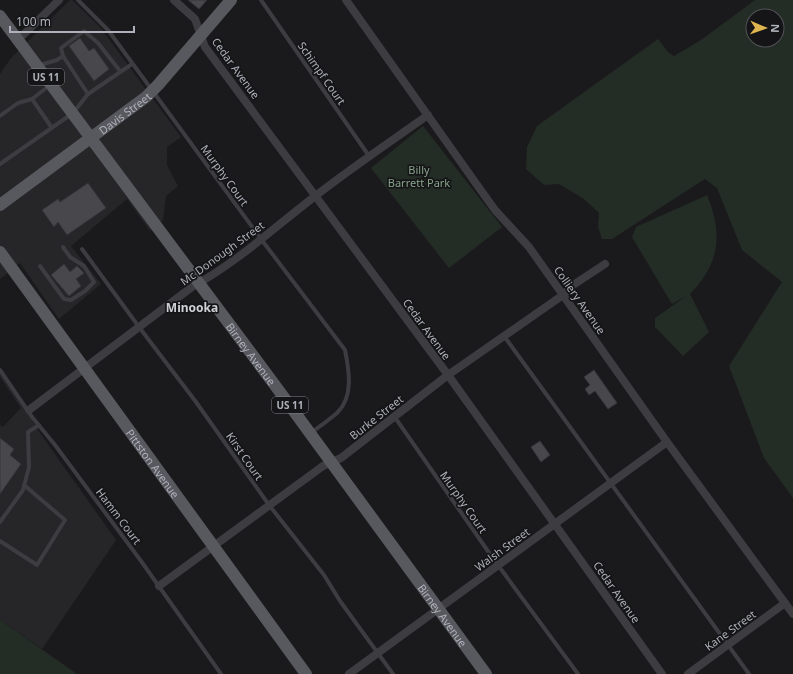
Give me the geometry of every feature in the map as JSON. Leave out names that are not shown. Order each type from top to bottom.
[{"type":"main road","name":"Davis Street","points":[[0,204],[91,138],[152,91],[231,0]]},
{"type":"main road","name":"Birney Avenue","points":[[0,16],[310,433],[486,674]]},
{"type":"main road","name":"Pittston Avenue","points":[[0,252],[306,674]]},
{"type":"street","points":[[18,40],[59,0]]},
{"type":"street","name":"Cedar Avenue","points":[[174,0],[195,19],[206,47],[448,375],[662,674]]},
{"type":"street","name":"Colliery Avenue","points":[[346,0],[495,210],[529,247],[667,442],[793,614]]},
{"type":"street","name":"Mc Donough Street","points":[[29,410],[139,327],[260,240],[370,156],[428,115]]},
{"type":"street","name":"Burke Street","points":[[159,586],[323,466],[341,458],[448,375],[563,295],[570,287],[605,264]]},
{"type":"street","name":"Walsh Street","points":[[349,674],[612,484],[667,442]]},
{"type":"street","name":"Kane Street","points":[[688,674],[785,603]]},
{"type":"lane","name":"Murphy Court","points":[[78,0],[104,25],[260,240],[345,350],[349,385],[346,400],[338,413],[310,433]]},
{"type":"lane","name":"Schimpf Court","points":[[261,0],[370,156]]},
{"type":"lane","points":[[264,5],[269,0]]},
{"type":"lane","points":[[88,94],[63,56],[61,48],[84,31],[98,42],[120,71]]},
{"type":"lane","points":[[38,66],[57,60],[63,56]]},
{"type":"lane","points":[[0,164],[73,113],[88,94],[132,64]]},
{"type":"lane","points":[[0,116],[18,103],[32,98],[51,84]]},
{"type":"lane","points":[[32,98],[52,128]]},
{"type":"lane","points":[[40,266],[64,299],[71,300],[84,291],[94,282],[84,266],[70,257],[63,247]]},
{"type":"lane","name":"Kirst Court","points":[[82,249],[196,402],[269,505],[324,576],[340,601],[393,674]]},
{"type":"lane","points":[[504,336],[749,674]]},
{"type":"lane","name":"Hamm Court","points":[[0,370],[39,426],[55,445],[222,674]]},
{"type":"lane","name":"Murphy Court","points":[[394,416],[498,566],[578,674]]},
{"type":"lane","points":[[0,522],[24,485],[29,467],[28,432],[39,426]]},
{"type":"lane","points":[[0,541],[38,565],[65,520],[24,485]]},
{"type":"shaded area","points":[[70,0],[72,0],[100,27],[181,137],[167,147],[167,165],[178,186],[166,196],[163,220],[150,231],[127,199],[71,246],[101,284],[59,319],[20,263],[0,279],[0,74],[11,58]]},
{"type":"shaded area","points":[[0,369],[42,436],[116,540],[42,649],[0,620],[0,425],[3,427],[21,408],[0,377]]},
{"type":"green space","points":[[755,0],[793,0],[793,498],[764,458],[729,366],[782,282],[742,250],[717,188],[705,179],[612,239],[602,239],[598,227],[599,213],[584,199],[559,184],[544,185],[526,169],[527,147],[537,126],[658,39],[668,52],[674,56],[701,40]]},
{"type":"green space","name":"Billy Barrett Park","points":[[423,126],[502,227],[449,268],[371,168]]},
{"type":"green space","points":[[707,195],[715,223],[717,236],[716,248],[708,271],[690,294],[709,332],[683,356],[655,327],[655,318],[685,297],[672,304],[632,237],[636,227]]},
{"type":"green space","points":[[0,620],[77,674],[0,674]]},
{"type":"building","points":[[188,0],[207,0],[199,9]]},
{"type":"building","points":[[80,38],[89,51],[94,48],[109,69],[94,81],[69,46]]},
{"type":"building","points":[[88,183],[106,208],[67,235],[58,222],[54,227],[42,210],[58,199],[60,202]]},
{"type":"building","points":[[64,264],[70,272],[77,266],[84,273],[76,279],[81,286],[69,296],[51,275]]},
{"type":"building","points":[[594,370],[617,403],[608,409],[595,391],[589,395],[585,389],[590,385],[584,377]]},
{"type":"building","points":[[0,438],[14,449],[10,455],[21,464],[0,494]]},
{"type":"building","points":[[540,441],[550,455],[541,462],[531,447]]},
{"type":"district","name":"Minooka","points":[[192,307]]}]
